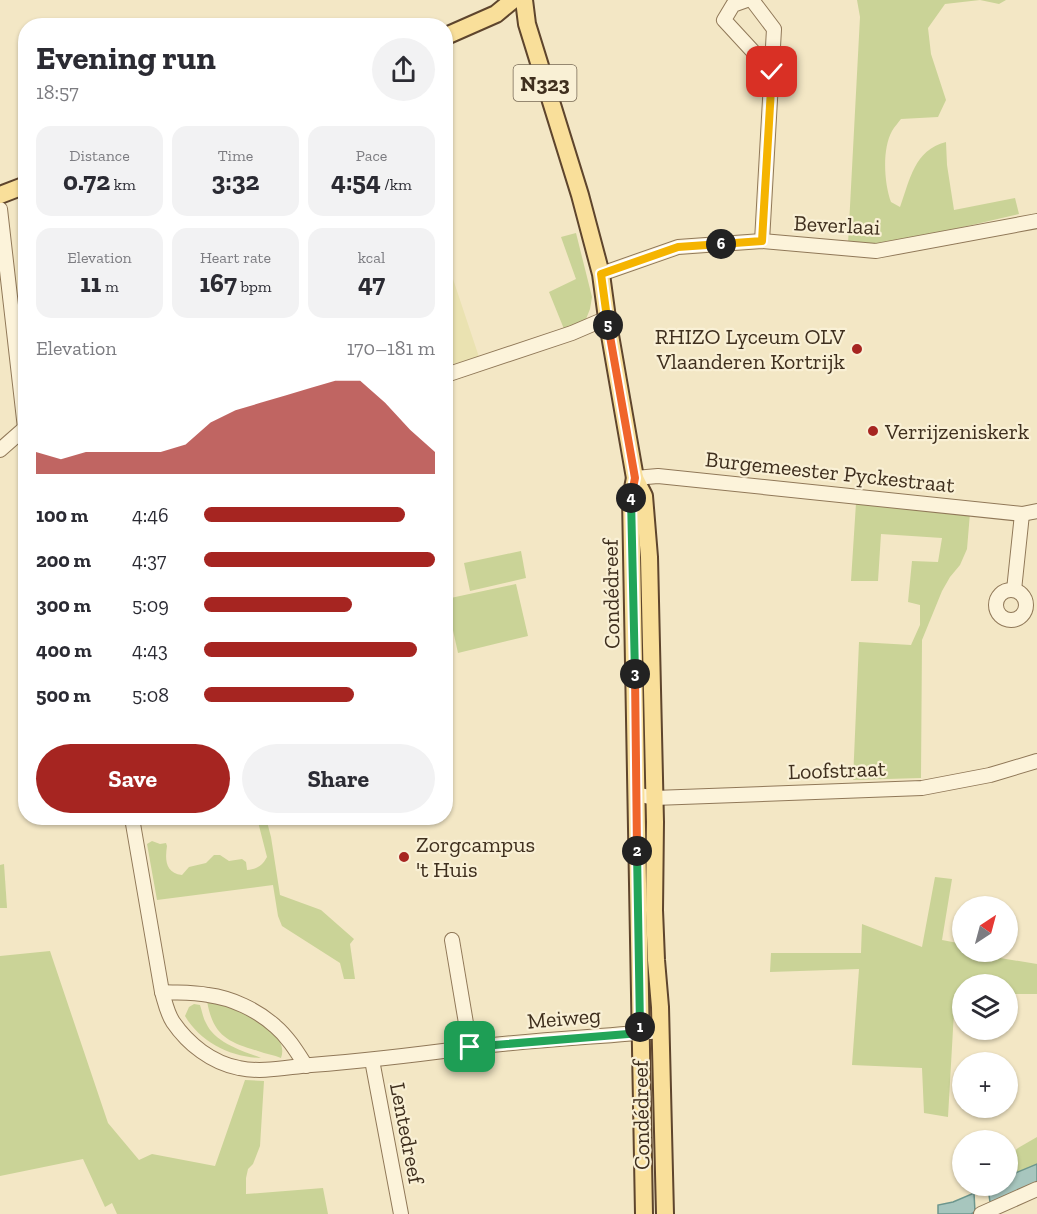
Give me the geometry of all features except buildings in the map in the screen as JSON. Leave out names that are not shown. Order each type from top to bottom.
[{"type":"main road","points":[[453,33],[496,14],[513,0]]},
{"type":"main road","name":"Condédreef","points":[[524,0],[527,24],[580,195],[601,274],[635,478],[644,496],[649,557],[656,960],[661,1031],[665,1214]]},
{"type":"main road","points":[[0,195],[18,188]]},
{"type":"main road","name":"Condédreef","points":[[635,478],[631,498],[644,1214]]},
{"type":"street","points":[[747,0],[733,5],[724,20],[772,72]]},
{"type":"street","points":[[752,0],[774,29],[762,241]]},
{"type":"street","points":[[0,209],[18,367]]},
{"type":"street","name":"Beverlaai","points":[[601,274],[678,247],[762,241],[876,251],[1037,221]]},
{"type":"street","points":[[453,373],[572,333],[607,318]]},
{"type":"street","points":[[0,450],[18,434]]},
{"type":"street","name":"Burgemeester Pyckestraat","points":[[635,478],[658,476],[1022,514],[1037,511]]},
{"type":"street","points":[[1014,590],[1022,514]]},
{"type":"street","name":"Loofstraat","points":[[636,795],[654,798],[922,788],[990,775],[1037,761]]},
{"type":"street","name":"Meiweg","points":[[133,825],[162,992],[167,1008],[172,1020],[194,1045],[223,1063],[237,1068],[258,1070],[372,1060],[470,1047],[661,1031]]},
{"type":"street","points":[[452,940],[470,1047]]},
{"type":"street","points":[[162,992],[209,994],[236,1002],[252,1010],[275,1026],[294,1046],[306,1066]]},
{"type":"street","name":"Lentedreef","points":[[372,1060],[401,1214]]},
{"type":"street","points":[[986,1213],[1037,1190]]},
{"type":"shaded area","points":[[453,279],[479,357],[453,364]]},
{"type":"green space","points":[[857,0],[980,0],[945,4],[928,28],[931,54],[946,100],[938,117],[901,119],[894,128],[885,156],[887,185],[891,202],[900,207],[920,159],[935,146],[946,142],[954,210],[1015,198],[1019,214],[886,245],[848,244],[860,17]]},
{"type":"green space","points":[[980,0],[1006,0],[999,4]]},
{"type":"green space","points":[[576,233],[592,297],[586,319],[578,326],[564,329],[549,292],[576,279],[561,237]]},
{"type":"green space","points":[[856,503],[970,513],[967,549],[960,565],[942,591],[922,640],[921,778],[853,780],[859,642],[911,645],[920,625],[920,605],[908,602],[912,561],[938,562],[942,538],[881,534],[878,581],[851,581]]},
{"type":"green space","points":[[521,551],[526,578],[470,591],[464,563]]},
{"type":"green space","points":[[516,584],[528,636],[458,653],[453,630],[453,598]]},
{"type":"green space","points":[[259,825],[268,825],[280,895],[321,910],[354,939],[350,944],[355,979],[344,979],[340,963],[282,926],[273,885],[157,900],[147,844],[152,841],[160,844],[166,843],[167,865],[176,874],[182,875],[189,867],[206,863],[214,855],[220,855],[229,861],[242,859],[246,862],[247,870],[261,865],[267,857]]},
{"type":"green space","points":[[4,864],[7,908],[0,908],[0,865]]},
{"type":"green space","points":[[935,877],[952,879],[942,940],[952,942],[952,962],[1018,961],[1037,964],[1037,994],[1018,994],[1018,974],[952,974],[952,1040],[948,1117],[924,1113],[922,1068],[852,1065],[859,969],[770,972],[771,953],[861,953],[862,924],[922,947]]},
{"type":"green space","points":[[50,951],[108,1123],[139,1160],[152,1154],[215,1166],[245,1080],[264,1081],[260,1146],[253,1164],[248,1169],[246,1194],[323,1188],[328,1214],[117,1214],[112,1203],[105,1207],[83,1159],[0,1176],[0,956]]},
{"type":"green space","points":[[207,1001],[243,1013],[268,1028],[277,1037],[282,1047],[281,1058],[247,1048],[223,1035],[213,1022]]},
{"type":"green space","points":[[194,1004],[200,1005],[205,1021],[216,1036],[238,1049],[261,1058],[228,1051],[199,1034],[185,1016],[189,1007]]},
{"type":"green space","points":[[1037,1137],[1037,1182],[1018,1184],[1018,1148]]},
{"type":"water","points":[[1037,1164],[1037,1182],[1018,1192],[1018,1172]]},
{"type":"water","points":[[967,1196],[974,1196],[975,1212],[938,1214],[938,1205]]},
{"type":"water","points":[[989,1196],[1009,1196],[993,1204],[990,1202]]},
{"type":"place","name":"RHIZO Lyceum OLV Vlaanderen Kortrijk","points":[[857,349]]},
{"type":"place","name":"Verrijzeniskerk","points":[[873,431]]},
{"type":"place","name":"Zorgcampus 't Huis","points":[[404,857]]},
{"type":"route","points":[[470,1047],[640,1033],[631,498],[635,478],[601,274],[678,247],[762,241],[772,72]]}]
